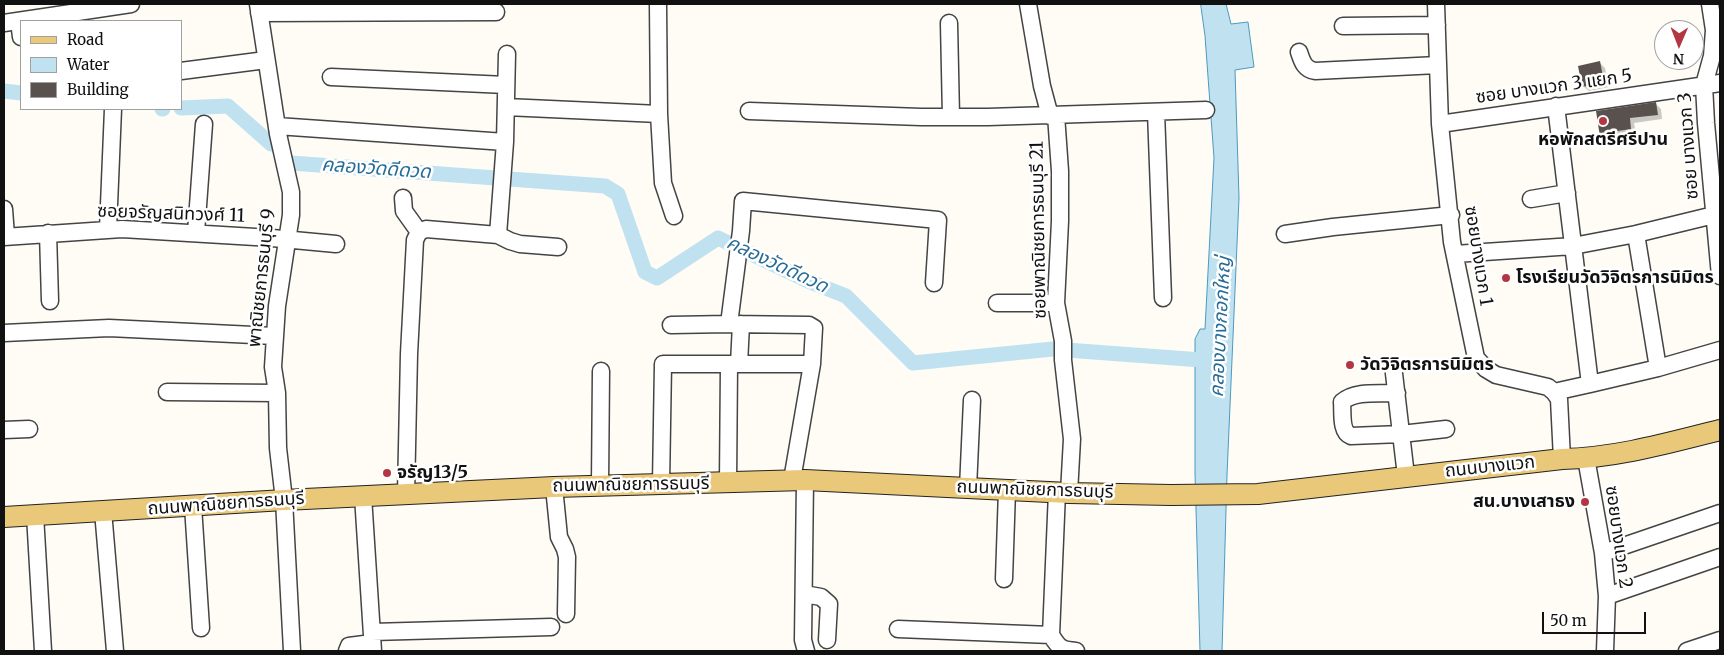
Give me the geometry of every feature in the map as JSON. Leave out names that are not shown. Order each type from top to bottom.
[{"type":"main road","name":"ถนนบางแวก","points":[[1258,494],[1406,476],[1613,455],[1720,430]]},
{"type":"main road","name":"ถนนพาณิชยการธนบุรี","points":[[4,517],[284,500],[554,487],[798,480],[1063,492],[1170,495],[1258,494]]},
{"type":"street","points":[[68,20],[106,15],[131,4]]},
{"type":"street","points":[[658,4],[663,183],[674,216]]},
{"type":"street","name":"ซอยพาณิชยการธนบุรี 21","points":[[1028,4],[1042,86],[1053,115],[1060,171],[1060,221],[1056,303],[1063,340],[1063,360],[1072,439],[1063,492],[1051,635]]},
{"type":"street","name":"ซอยบางแวก 1","points":[[1436,5],[1440,124],[1455,254],[1476,358],[1486,369],[1496,375],[1548,387],[1554,392]]},
{"type":"street","points":[[259,8],[401,8],[496,12]]},
{"type":"street","name":"พาณิชยการธนบุรี 9","points":[[259,8],[277,126],[290,192],[292,215],[274,336],[273,367],[278,448],[284,500],[292,651]]},
{"type":"street","name":"ซอย บางแวก 3","points":[[1711,9],[1714,30],[1712,84],[1706,123],[1716,192],[1714,215],[1720,276]]},
{"type":"street","points":[[949,23],[951,117]]},
{"type":"street","points":[[1343,26],[1437,24]]},
{"type":"street","points":[[1299,52],[1305,67],[1315,71],[1438,65]]},
{"type":"street","points":[[498,235],[506,142],[507,54]]},
{"type":"street","points":[[182,71],[266,60]]},
{"type":"street","points":[[331,77],[506,85]]},
{"type":"street","name":"ซอย บางแวก 3 แยก 5","points":[[1440,124],[1712,84]]},
{"type":"street","points":[[1556,106],[1590,384]]},
{"type":"street","points":[[506,108],[660,114]]},
{"type":"street","points":[[108,228],[113,110]]},
{"type":"street","points":[[749,111],[951,117],[1206,110]]},
{"type":"street","points":[[1156,112],[1162,298]]},
{"type":"street","points":[[196,233],[204,124]]},
{"type":"street","points":[[277,126],[506,142]]},
{"type":"street","points":[[1531,199],[1567,192]]},
{"type":"street","points":[[403,198],[404,211],[419,232]]},
{"type":"street","points":[[728,482],[737,259],[743,201],[938,220],[934,283]]},
{"type":"street","points":[[4,209],[5,236]]},
{"type":"street","points":[[1285,234],[1451,215]]},
{"type":"street","points":[[1455,254],[1573,246],[1636,234],[1714,215]]},
{"type":"street","name":"ซอยจรัญสนิทวงศ์ 11","points":[[5,236],[108,228],[336,244]]},
{"type":"street","points":[[406,494],[409,354],[415,240],[419,232],[426,229],[498,235],[520,244],[558,247]]},
{"type":"street","points":[[48,233],[50,301]]},
{"type":"street","points":[[1636,234],[1658,368]]},
{"type":"street","points":[[997,303],[1056,303]]},
{"type":"street","points":[[671,326],[735,324],[809,325],[814,328],[812,364],[798,480],[804,594],[803,640],[806,651]]},
{"type":"street","points":[[4,333],[109,328],[274,336]]},
{"type":"street","points":[[1562,459],[1559,399],[1554,392],[1658,368],[1720,350]]},
{"type":"street","points":[[661,484],[663,364],[812,364]]},
{"type":"street","points":[[1393,365],[1406,476]]},
{"type":"street","points":[[600,485],[601,371]]},
{"type":"street","points":[[167,392],[276,393]]},
{"type":"street","points":[[1397,392],[1359,395],[1347,398],[1342,402],[1344,430],[1347,434],[1351,436],[1401,434],[1446,429]]},
{"type":"street","points":[[968,488],[972,400]]},
{"type":"street","points":[[4,430],[28,429]]},
{"type":"street","name":"ซอยบางแวก 2","points":[[1586,458],[1603,553],[1607,596],[1605,651]]},
{"type":"street","points":[[554,487],[559,537],[568,557],[566,614]]},
{"type":"street","points":[[1004,579],[1007,490]]},
{"type":"street","points":[[363,496],[372,642]]},
{"type":"street","points":[[193,506],[201,628]]},
{"type":"street","points":[[103,511],[115,651]]},
{"type":"street","points":[[1603,553],[1720,513]]},
{"type":"street","points":[[35,515],[43,651]]},
{"type":"street","points":[[1607,596],[1720,557]]},
{"type":"street","points":[[804,594],[821,597],[829,604],[827,640]]},
{"type":"street","points":[[347,651],[349,646],[372,642],[552,627]]},
{"type":"street","points":[[898,629],[1051,635],[1058,646],[1066,650],[1076,651]]},
{"type":"street","points":[[1687,651],[1720,640]]},
{"type":"water","name":"คลองบางกอกใหญ่","points":[[1201,4],[1226,4],[1231,24],[1248,22],[1254,67],[1235,70],[1239,198],[1227,475],[1222,651],[1200,651],[1195,473],[1195,339],[1200,329],[1205,329],[1214,158]]},
{"type":"building","points":[[1600,61],[1604,82],[1582,87],[1578,66]]},
{"type":"building","points":[[1656,102],[1658,115],[1630,118],[1631,129],[1611,132],[1611,135],[1600,137],[1596,111]]},
{"type":"waterway","name":"คลองวัดดีดวด","points":[[4,91],[20,93]]},
{"type":"waterway","name":"คลองวัดดีดวด","points":[[182,108],[228,106],[271,144]]},
{"type":"waterway","name":"คลองวัดดีดวด","points":[[291,163],[605,186],[618,194],[645,272],[657,278],[718,238],[808,281],[846,296],[913,363],[1053,349],[1215,361]]},
{"type":"place","name":"หอพักสตรีศรีปาน","points":[[1603,121]]},
{"type":"place","name":"โรงเรียนวัดวิจิตรการนิมิตร","points":[[1506,278]]},
{"type":"place","name":"วัดวิจิตรการนิมิตร","points":[[1350,365]]},
{"type":"place","name":"จรัญ13/5","points":[[387,473]]},
{"type":"place","name":"สน.บางเสาธง","points":[[1585,502]]}]
